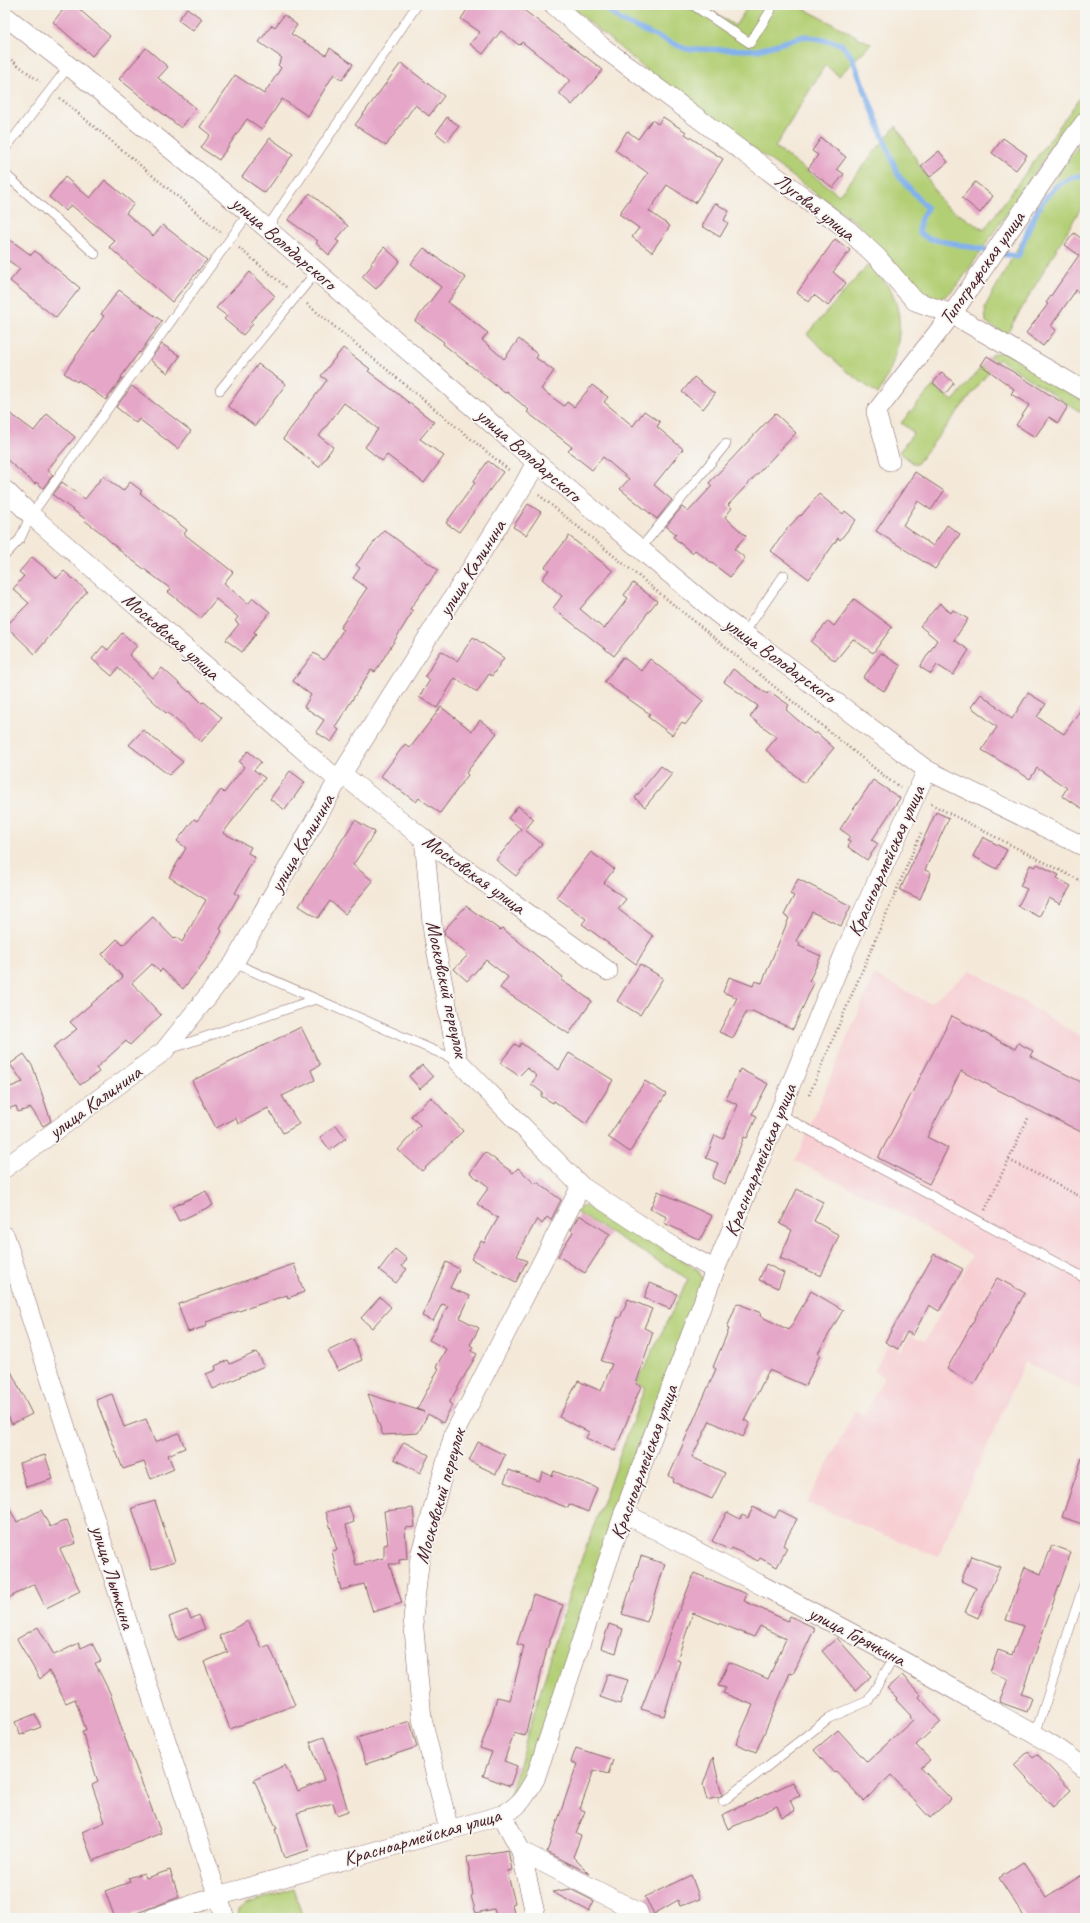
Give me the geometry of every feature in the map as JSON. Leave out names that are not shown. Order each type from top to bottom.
[{"type":"street","name":"Луговая улица","points":[[554,5],[601,46],[848,230],[877,257],[915,301],[952,314],[1085,391]]},
{"type":"street","name":"улица Володарского","points":[[5,16],[69,66],[267,228],[536,462],[718,614],[927,770],[1085,847]]},
{"type":"street","name":"Типографская улица","points":[[890,461],[876,412],[952,314],[1085,122]]},
{"type":"street","name":"улица Калинина","points":[[5,1168],[164,1051],[234,963],[340,777],[525,483],[536,462]]},
{"type":"street","name":"Московская улица","points":[[5,490],[31,516],[340,777],[608,971]]},
{"type":"street","name":"Красноармейская улица","points":[[153,1918],[218,1896],[502,1815],[513,1809],[521,1802],[535,1779],[624,1513],[715,1270],[844,954],[927,770]]},
{"type":"street","name":"Московский переулок","points":[[424,839],[433,933],[458,1061],[581,1186],[674,1247],[715,1270]]},
{"type":"street","name":"Московский переулок","points":[[449,1830],[422,1719],[413,1618],[420,1556],[454,1434],[581,1186]]},
{"type":"street","name":"улица Лыткина","points":[[5,1236],[144,1674],[225,1918]]},
{"type":"street","name":"улица Горячкина","points":[[624,1513],[895,1656],[1035,1736],[1076,1761],[1085,1769]]},
{"type":"street","points":[[502,1815],[521,1851],[536,1918]]},
{"type":"street","points":[[521,1851],[638,1912],[640,1918]]},
{"type":"lane","points":[[267,228],[417,5]]},
{"type":"lane","points":[[693,5],[750,43],[771,10]]},
{"type":"lane","points":[[5,149],[69,66]]},
{"type":"lane","points":[[5,174],[94,254]]},
{"type":"lane","points":[[5,555],[20,539],[31,516],[249,213]]},
{"type":"lane","points":[[220,390],[317,271]]},
{"type":"lane","points":[[640,549],[726,444]]},
{"type":"lane","points":[[744,633],[784,575]]},
{"type":"lane","points":[[234,963],[458,1061]]},
{"type":"lane","points":[[164,1051],[316,999]]},
{"type":"lane","points":[[779,1114],[1085,1278]]},
{"type":"lane","points":[[1035,1736],[1085,1581]]},
{"type":"lane","points":[[723,1801],[829,1718],[868,1701],[895,1656]]},
{"type":"path","points":[[930,812],[933,805]]},
{"type":"path","points":[[808,1097],[924,827]]},
{"type":"path","points":[[980,1221],[1030,1116]]},
{"type":"path","points":[[1009,1160],[1085,1199]]},
{"type":"shaded area","points":[[971,970],[1085,1039],[1085,1392],[1025,1362],[938,1557],[807,1503],[855,1411],[864,1415],[884,1377],[874,1371],[888,1346],[901,1351],[910,1335],[925,1341],[972,1256],[892,1208],[795,1161],[874,975],[930,1003]]},
{"type":"green space","points":[[569,5],[704,5],[735,26],[749,5],[797,5],[871,44],[839,76],[825,65],[775,147],[839,195],[896,126],[943,204],[984,230],[1085,91],[1085,107],[1046,156],[960,282],[944,297],[935,299],[923,298],[858,224],[650,73]]},
{"type":"green space","points":[[1085,138],[1085,201],[1006,335],[986,322],[985,307],[1064,164]]},
{"type":"green space","points":[[868,265],[887,285],[894,298],[898,311],[899,326],[895,354],[891,368],[878,394],[845,370],[807,334]]},
{"type":"green space","points":[[1001,352],[1009,354],[1085,402],[1085,415],[999,359],[916,465],[899,452],[914,433],[901,423],[933,386],[953,401],[992,354]]},
{"type":"green space","points":[[585,1206],[597,1210],[698,1270],[704,1282],[639,1444],[530,1773],[523,1784],[509,1798],[572,1585],[645,1387],[637,1383],[688,1279],[576,1212],[581,1207]]},
{"type":"green space","points":[[293,1888],[303,1918],[238,1918],[239,1910],[246,1904]]},
{"type":"building","points":[[67,5],[74,5],[110,36],[92,56],[53,22]]},
{"type":"building","points":[[470,5],[517,5],[603,70],[572,105],[559,93],[570,80],[522,42],[519,45],[501,31],[483,54],[470,44],[480,32],[461,19]]},
{"type":"building","points":[[187,8],[202,19],[193,31],[178,20]]},
{"type":"building","points":[[284,15],[297,25],[291,34],[326,55],[330,48],[353,64],[342,80],[334,74],[308,116],[282,99],[262,129],[247,119],[219,160],[201,148],[210,135],[200,127],[235,75],[264,94],[281,68],[278,65],[282,58],[259,42],[272,25],[275,27]]},
{"type":"building","points":[[146,48],[168,67],[158,78],[196,108],[181,128],[119,79]]},
{"type":"building","points":[[401,63],[444,96],[429,116],[415,105],[386,146],[355,125]]},
{"type":"building","points":[[447,117],[459,126],[447,142],[436,133]]},
{"type":"building","points":[[663,117],[686,132],[685,134],[723,159],[695,203],[667,185],[649,211],[670,226],[652,252],[632,237],[639,228],[619,214],[648,173],[615,150],[627,131],[638,139],[652,120],[658,124]]},
{"type":"building","points":[[270,138],[293,154],[265,193],[242,177]]},
{"type":"building","points":[[821,138],[846,157],[837,169],[844,174],[833,188],[808,169],[818,155],[812,151]]},
{"type":"building","points":[[1003,138],[1027,155],[1016,170],[992,153]]},
{"type":"building","points":[[939,151],[948,162],[930,177],[921,166]]},
{"type":"building","points":[[65,177],[90,198],[105,180],[134,204],[126,213],[153,236],[163,225],[207,260],[172,302],[109,247],[115,241],[71,205],[66,211],[49,197]]},
{"type":"building","points":[[975,182],[993,196],[980,213],[962,198]]},
{"type":"building","points":[[310,193],[348,226],[336,240],[339,242],[329,255],[316,243],[318,241],[288,220]]},
{"type":"building","points":[[715,203],[729,211],[724,220],[728,223],[720,237],[702,226]]},
{"type":"building","points":[[1074,233],[1085,241],[1085,297],[1076,290],[1051,326],[1056,330],[1043,346],[1026,333],[1048,304],[1046,303],[1079,255],[1065,245]]},
{"type":"building","points":[[5,236],[31,255],[35,251],[80,288],[56,318],[10,281],[20,269],[5,258]]},
{"type":"building","points":[[835,239],[850,250],[833,272],[846,283],[828,306],[814,295],[809,302],[797,293]]},
{"type":"building","points":[[384,247],[400,261],[376,289],[362,277]]},
{"type":"building","points":[[424,248],[466,278],[448,302],[488,333],[482,340],[504,359],[519,339],[538,355],[536,358],[554,371],[541,389],[564,406],[567,402],[574,407],[592,385],[608,397],[604,402],[633,426],[644,411],[660,422],[657,427],[683,449],[654,485],[672,500],[657,519],[620,489],[629,479],[603,457],[592,470],[568,451],[572,447],[527,412],[529,410],[507,392],[505,393],[443,344],[444,342],[415,321],[441,287],[411,264]]},
{"type":"building","points":[[250,272],[275,296],[250,322],[253,324],[243,335],[224,319],[227,316],[216,308]]},
{"type":"building","points":[[119,290],[162,321],[106,400],[78,380],[77,382],[64,373],[104,316],[101,314]]},
{"type":"building","points":[[162,344],[180,356],[168,373],[150,360]]},
{"type":"building","points":[[343,348],[370,369],[368,371],[434,422],[420,439],[444,456],[424,483],[387,455],[382,461],[365,447],[378,429],[344,403],[319,436],[333,447],[319,467],[283,439],[327,380],[321,376]]},
{"type":"building","points":[[987,356],[1068,406],[1058,423],[1049,417],[1035,437],[1016,425],[1029,405],[1011,394],[1014,389],[981,365]]},
{"type":"building","points":[[258,364],[286,384],[255,426],[228,406]]},
{"type":"building","points":[[942,372],[954,383],[945,394],[933,383]]},
{"type":"building","points":[[694,377],[715,394],[703,409],[682,392]]},
{"type":"building","points":[[132,386],[191,431],[178,449],[139,419],[136,423],[116,407]]},
{"type":"building","points":[[775,413],[796,433],[728,505],[732,508],[725,517],[746,536],[734,549],[745,558],[730,577],[695,550],[692,553],[673,537],[676,534],[666,526],[682,507],[688,512],[712,486],[709,483]]},
{"type":"building","points":[[11,414],[34,431],[47,414],[75,437],[47,470],[53,475],[43,488],[36,482],[35,484],[5,458],[5,422]]},
{"type":"building","points":[[488,461],[503,472],[459,532],[446,523],[475,483],[473,482]]},
{"type":"building","points":[[915,472],[944,491],[931,510],[918,501],[903,525],[933,546],[947,525],[960,534],[935,569],[876,531]]},
{"type":"building","points":[[103,476],[123,491],[130,482],[142,491],[140,493],[187,530],[184,534],[233,572],[224,583],[248,604],[253,598],[270,612],[254,632],[256,634],[242,652],[226,640],[239,624],[235,621],[238,617],[216,599],[201,618],[168,592],[171,589],[124,554],[100,532],[84,520],[85,519],[53,495],[62,482],[85,499]]},
{"type":"building","points":[[819,494],[843,514],[845,511],[856,520],[840,540],[838,538],[809,579],[771,551],[787,529],[800,515],[801,516]]},
{"type":"building","points":[[528,504],[541,512],[526,535],[513,527]]},
{"type":"building","points":[[384,530],[438,570],[410,609],[413,611],[375,672],[371,670],[335,727],[339,730],[331,742],[316,732],[324,720],[304,707],[311,695],[293,681],[314,653],[324,660],[343,630],[340,628],[367,588],[353,578],[360,568],[356,565]]},
{"type":"building","points":[[569,536],[613,571],[580,609],[604,629],[628,598],[624,595],[633,583],[657,601],[614,656],[553,608],[562,596],[542,579],[549,570],[545,567]]},
{"type":"building","points":[[32,557],[57,578],[64,571],[87,591],[35,654],[6,626],[29,603],[13,589],[24,576],[19,572]]},
{"type":"building","points":[[854,599],[892,627],[873,653],[853,639],[835,661],[811,642],[828,621],[834,626]]},
{"type":"building","points":[[940,603],[951,613],[953,610],[968,619],[954,640],[969,650],[953,675],[937,665],[931,674],[920,667],[937,640],[920,626]]},
{"type":"building","points":[[122,633],[137,646],[129,655],[153,678],[162,668],[202,703],[204,702],[222,718],[201,742],[167,712],[166,713],[118,668],[112,676],[92,659],[103,646],[108,650]]},
{"type":"building","points":[[473,637],[504,658],[492,676],[489,674],[477,692],[455,678],[437,708],[419,697],[430,680],[425,676],[441,651],[457,661]]},
{"type":"building","points":[[881,653],[901,666],[884,691],[863,678]]},
{"type":"building","points":[[623,657],[641,671],[650,659],[703,701],[685,725],[682,722],[672,735],[648,717],[650,714],[604,682]]},
{"type":"building","points":[[733,669],[767,694],[769,691],[789,705],[786,710],[814,734],[816,732],[834,748],[804,783],[766,750],[777,737],[750,717],[758,706],[724,682]]},
{"type":"building","points":[[1028,693],[1046,704],[1037,717],[1064,734],[1085,703],[1085,810],[1062,796],[1067,788],[1037,768],[1030,779],[982,750],[997,727],[971,707],[981,694],[1012,719]]},
{"type":"building","points":[[441,707],[472,731],[480,720],[497,733],[466,773],[468,775],[440,813],[419,798],[416,802],[381,776],[405,744],[410,748]]},
{"type":"building","points":[[143,730],[183,762],[169,775],[129,745]]},
{"type":"building","points":[[248,751],[261,762],[254,770],[265,778],[223,833],[251,847],[248,853],[255,857],[235,893],[239,895],[220,929],[222,931],[205,961],[183,989],[162,969],[160,972],[152,964],[132,983],[161,1015],[130,1045],[126,1041],[96,1068],[99,1072],[80,1085],[53,1047],[77,1029],[70,1022],[123,977],[102,954],[117,939],[123,945],[153,917],[174,939],[176,937],[182,942],[206,900],[169,877],[186,848],[177,841],[194,819],[197,821],[221,790],[224,793],[244,767],[239,762]]},
{"type":"building","points":[[661,766],[672,774],[645,807],[635,798]]},
{"type":"building","points":[[290,771],[305,782],[285,810],[270,799]]},
{"type":"building","points":[[873,780],[900,798],[872,840],[878,844],[867,860],[848,847],[850,842],[847,840],[850,836],[840,829]]},
{"type":"building","points":[[518,806],[534,819],[525,830],[542,844],[516,876],[496,860],[521,829],[508,818]]},
{"type":"building","points":[[936,812],[949,818],[925,870],[931,873],[920,899],[900,890]]},
{"type":"building","points":[[355,820],[375,832],[353,865],[373,881],[345,914],[330,901],[318,918],[299,906]]},
{"type":"building","points":[[983,837],[1007,850],[997,869],[973,856]]},
{"type":"building","points":[[591,852],[614,869],[604,883],[626,899],[618,909],[653,936],[636,964],[582,924],[586,919],[556,897]]},
{"type":"building","points":[[1037,864],[1059,875],[1057,878],[1071,886],[1060,904],[1049,898],[1039,917],[1018,906],[1027,889],[1020,886],[1030,865],[1035,867]]},
{"type":"building","points":[[798,879],[851,906],[841,926],[812,912],[796,941],[800,943],[799,946],[821,956],[809,981],[814,983],[793,1029],[752,1011],[751,1013],[747,1011],[733,1038],[719,1032],[737,998],[723,992],[729,977],[753,986],[755,981],[762,983],[789,918],[784,915],[794,896],[790,894]]},
{"type":"building","points":[[466,906],[500,930],[502,928],[563,977],[561,980],[592,1001],[569,1034],[500,988],[508,977],[486,960],[467,981],[454,969],[468,955],[445,935],[444,930]]},
{"type":"building","points":[[640,964],[663,978],[640,1015],[617,1001]]},
{"type":"building","points":[[952,1016],[1015,1049],[1018,1043],[1033,1051],[1030,1056],[1085,1084],[1085,1134],[961,1071],[927,1137],[948,1148],[929,1184],[878,1158]]},
{"type":"building","points":[[301,1027],[320,1065],[311,1070],[315,1080],[282,1096],[299,1124],[283,1133],[268,1108],[238,1124],[236,1118],[216,1128],[192,1081]]},
{"type":"building","points":[[521,1043],[559,1070],[569,1053],[613,1080],[586,1124],[554,1101],[553,1103],[541,1096],[543,1093],[531,1084],[537,1076],[527,1068],[519,1076],[500,1063],[515,1044],[519,1047]]},
{"type":"building","points":[[24,1054],[33,1067],[51,1121],[43,1126],[31,1108],[18,1112],[16,1106],[5,1110],[5,1089],[23,1082],[10,1064]]},
{"type":"building","points":[[422,1065],[433,1077],[420,1089],[409,1076]]},
{"type":"building","points":[[740,1069],[768,1084],[752,1114],[757,1116],[747,1138],[744,1137],[725,1184],[712,1178],[718,1163],[706,1158],[715,1135],[723,1139],[738,1105],[726,1099]]},
{"type":"building","points":[[645,1081],[666,1094],[630,1152],[608,1137]]},
{"type":"building","points":[[431,1097],[463,1131],[422,1171],[398,1150],[420,1125],[411,1116]]},
{"type":"building","points":[[336,1125],[346,1138],[330,1150],[320,1137]]},
{"type":"building","points":[[485,1152],[513,1173],[518,1168],[535,1184],[537,1182],[561,1200],[551,1220],[547,1217],[542,1224],[537,1219],[517,1256],[527,1261],[516,1282],[471,1259],[481,1241],[484,1243],[498,1218],[477,1204],[489,1187],[470,1173]]},
{"type":"building","points":[[797,1189],[823,1202],[814,1221],[839,1235],[821,1276],[780,1258],[792,1230],[780,1224]]},
{"type":"building","points":[[206,1191],[213,1205],[179,1221],[172,1207]]},
{"type":"building","points":[[658,1191],[712,1216],[700,1240],[664,1223],[667,1217],[650,1209]]},
{"type":"building","points":[[579,1215],[610,1234],[585,1273],[558,1256],[573,1232],[571,1230]]},
{"type":"building","points":[[395,1249],[407,1259],[402,1266],[407,1269],[396,1283],[379,1270]]},
{"type":"building","points":[[934,1254],[963,1269],[939,1311],[929,1305],[913,1335],[907,1332],[898,1349],[885,1342]]},
{"type":"building","points":[[446,1262],[459,1269],[450,1288],[470,1296],[460,1318],[479,1328],[470,1345],[473,1347],[471,1351],[477,1354],[449,1403],[452,1405],[443,1423],[428,1414],[418,1433],[383,1435],[368,1394],[424,1412],[417,1409],[439,1368],[436,1367],[446,1349],[429,1340],[448,1306],[442,1304],[433,1321],[422,1316]]},
{"type":"building","points":[[294,1264],[304,1292],[288,1298],[287,1295],[206,1322],[207,1326],[188,1332],[178,1304]]},
{"type":"building","points":[[766,1264],[784,1273],[778,1288],[759,1280]]},
{"type":"building","points":[[997,1278],[1025,1293],[974,1384],[947,1369]]},
{"type":"building","points":[[650,1283],[677,1294],[670,1309],[644,1298]]},
{"type":"building","points":[[811,1291],[843,1310],[818,1353],[820,1354],[806,1386],[769,1370],[744,1420],[750,1423],[743,1437],[710,1421],[692,1457],[725,1473],[712,1499],[673,1482],[674,1479],[669,1476],[716,1369],[713,1367],[729,1329],[727,1328],[737,1303],[761,1313],[760,1316],[789,1330]]},
{"type":"building","points":[[380,1297],[391,1307],[372,1328],[361,1318]]},
{"type":"building","points":[[628,1299],[652,1309],[644,1328],[653,1332],[636,1384],[641,1386],[615,1451],[586,1438],[589,1432],[559,1417],[578,1381],[601,1391],[612,1364],[601,1361],[618,1317],[620,1318]]},
{"type":"building","points":[[353,1339],[362,1360],[338,1371],[328,1351]]},
{"type":"building","points":[[257,1352],[264,1366],[213,1389],[206,1374],[216,1370],[215,1366],[228,1360],[230,1364]]},
{"type":"building","points":[[5,1359],[32,1414],[12,1424],[5,1410]]},
{"type":"building","points":[[112,1394],[124,1427],[146,1419],[155,1442],[179,1433],[185,1448],[168,1455],[174,1469],[151,1479],[144,1462],[123,1469],[96,1400]]},
{"type":"building","points":[[404,1442],[429,1455],[420,1473],[394,1459]]},
{"type":"building","points":[[478,1442],[505,1455],[496,1474],[469,1461]]},
{"type":"building","points":[[45,1455],[53,1479],[26,1487],[19,1463]]},
{"type":"building","points":[[1082,1458],[1085,1458],[1085,1516],[1082,1524],[1062,1517]]},
{"type":"building","points":[[509,1470],[539,1481],[543,1472],[552,1476],[554,1471],[597,1488],[588,1512],[569,1504],[568,1508],[504,1482]]},
{"type":"building","points":[[5,1501],[17,1522],[41,1510],[50,1527],[67,1520],[76,1543],[60,1549],[80,1591],[46,1608],[34,1584],[5,1600]]},
{"type":"building","points":[[155,1501],[175,1561],[152,1569],[132,1508]]},
{"type":"building","points":[[349,1506],[354,1522],[346,1525],[356,1565],[384,1558],[384,1545],[388,1544],[384,1511],[413,1508],[415,1527],[405,1528],[407,1559],[399,1560],[399,1564],[389,1564],[402,1603],[373,1612],[364,1584],[341,1590],[332,1551],[337,1550],[326,1512]]},
{"type":"building","points":[[753,1507],[775,1518],[779,1510],[797,1519],[783,1545],[787,1548],[777,1567],[760,1558],[758,1561],[732,1548],[731,1551],[712,1541],[727,1512],[740,1519],[742,1515],[748,1518]]},
{"type":"building","points":[[1052,1545],[1071,1552],[1021,1694],[1032,1698],[1027,1712],[999,1702],[1008,1679],[990,1672],[998,1650],[1012,1655],[1023,1626],[1006,1620],[1025,1567],[1041,1574]]},
{"type":"building","points":[[641,1556],[665,1564],[647,1622],[622,1614]]},
{"type":"building","points":[[971,1556],[1000,1567],[978,1618],[965,1612],[976,1588],[961,1581]]},
{"type":"building","points":[[694,1573],[747,1594],[744,1601],[788,1621],[790,1616],[815,1628],[793,1674],[790,1673],[756,1752],[736,1744],[753,1705],[723,1693],[726,1688],[718,1686],[729,1662],[768,1679],[786,1639],[760,1626],[754,1637],[693,1613],[677,1660],[680,1661],[664,1716],[641,1709]]},
{"type":"building","points":[[533,1595],[563,1605],[547,1649],[525,1736],[514,1733],[504,1761],[517,1766],[510,1786],[483,1776],[492,1752],[480,1748],[489,1725],[497,1697],[510,1700],[524,1646],[517,1644]]},
{"type":"building","points":[[187,1610],[191,1619],[199,1615],[205,1629],[178,1640],[169,1617]]},
{"type":"building","points":[[248,1621],[262,1648],[269,1645],[295,1705],[230,1729],[204,1662],[228,1652],[219,1636]]},
{"type":"building","points":[[609,1624],[623,1629],[616,1653],[601,1648]]},
{"type":"building","points":[[38,1627],[54,1655],[79,1643],[81,1648],[92,1643],[101,1661],[95,1663],[110,1693],[124,1736],[161,1833],[93,1861],[82,1832],[105,1822],[92,1785],[98,1782],[82,1731],[86,1730],[75,1699],[66,1703],[49,1671],[40,1679],[17,1639]]},
{"type":"building","points":[[837,1638],[871,1676],[855,1690],[822,1651]]},
{"type":"building","points":[[607,1674],[628,1680],[620,1704],[600,1697]]},
{"type":"building","points":[[902,1675],[921,1695],[919,1697],[941,1722],[916,1745],[930,1760],[921,1768],[951,1799],[930,1818],[891,1775],[864,1801],[836,1771],[834,1773],[814,1750],[838,1730],[867,1762],[913,1720],[896,1700],[897,1698],[887,1688]]},
{"type":"building","points":[[35,1714],[41,1727],[20,1735],[15,1722]]},
{"type":"building","points":[[410,1721],[417,1747],[366,1764],[357,1738]]},
{"type":"building","points":[[324,1737],[336,1770],[348,1811],[337,1815],[333,1803],[297,1813],[309,1850],[284,1858],[275,1829],[277,1829],[254,1780],[285,1765],[298,1791],[324,1780],[310,1742]]},
{"type":"building","points":[[576,1748],[613,1760],[608,1774],[594,1770],[580,1809],[585,1811],[576,1834],[581,1836],[573,1857],[590,1874],[547,1852],[577,1764],[571,1762]]},
{"type":"building","points":[[1028,1752],[1033,1757],[1037,1754],[1071,1790],[1053,1807],[1014,1765]]},
{"type":"building","points":[[713,1757],[722,1795],[707,1800],[703,1785]]},
{"type":"building","points":[[793,1782],[800,1796],[790,1800],[795,1811],[782,1817],[777,1806],[728,1829],[722,1815]]},
{"type":"building","points":[[508,1850],[512,1870],[507,1871],[515,1903],[512,1904],[515,1918],[497,1918],[494,1909],[476,1913],[471,1896],[473,1895],[467,1857]]},
{"type":"building","points":[[1023,1862],[1046,1898],[1085,1873],[1085,1918],[1025,1918],[999,1878]]},
{"type":"building","points":[[170,1870],[179,1897],[124,1918],[115,1918],[105,1891],[130,1882],[128,1878],[144,1873],[146,1878]]},
{"type":"building","points":[[691,1875],[700,1899],[680,1906],[678,1900],[654,1914],[645,1897]]},
{"type":"building","points":[[570,1889],[594,1901],[589,1911],[552,1892]]},
{"type":"waterway","points":[[602,5],[621,21],[686,49],[758,50],[805,36],[841,44],[852,57],[898,175],[927,208],[920,221],[919,232],[927,238],[1018,257],[1034,217],[1049,194],[1059,185],[1071,178],[1085,175]]}]
